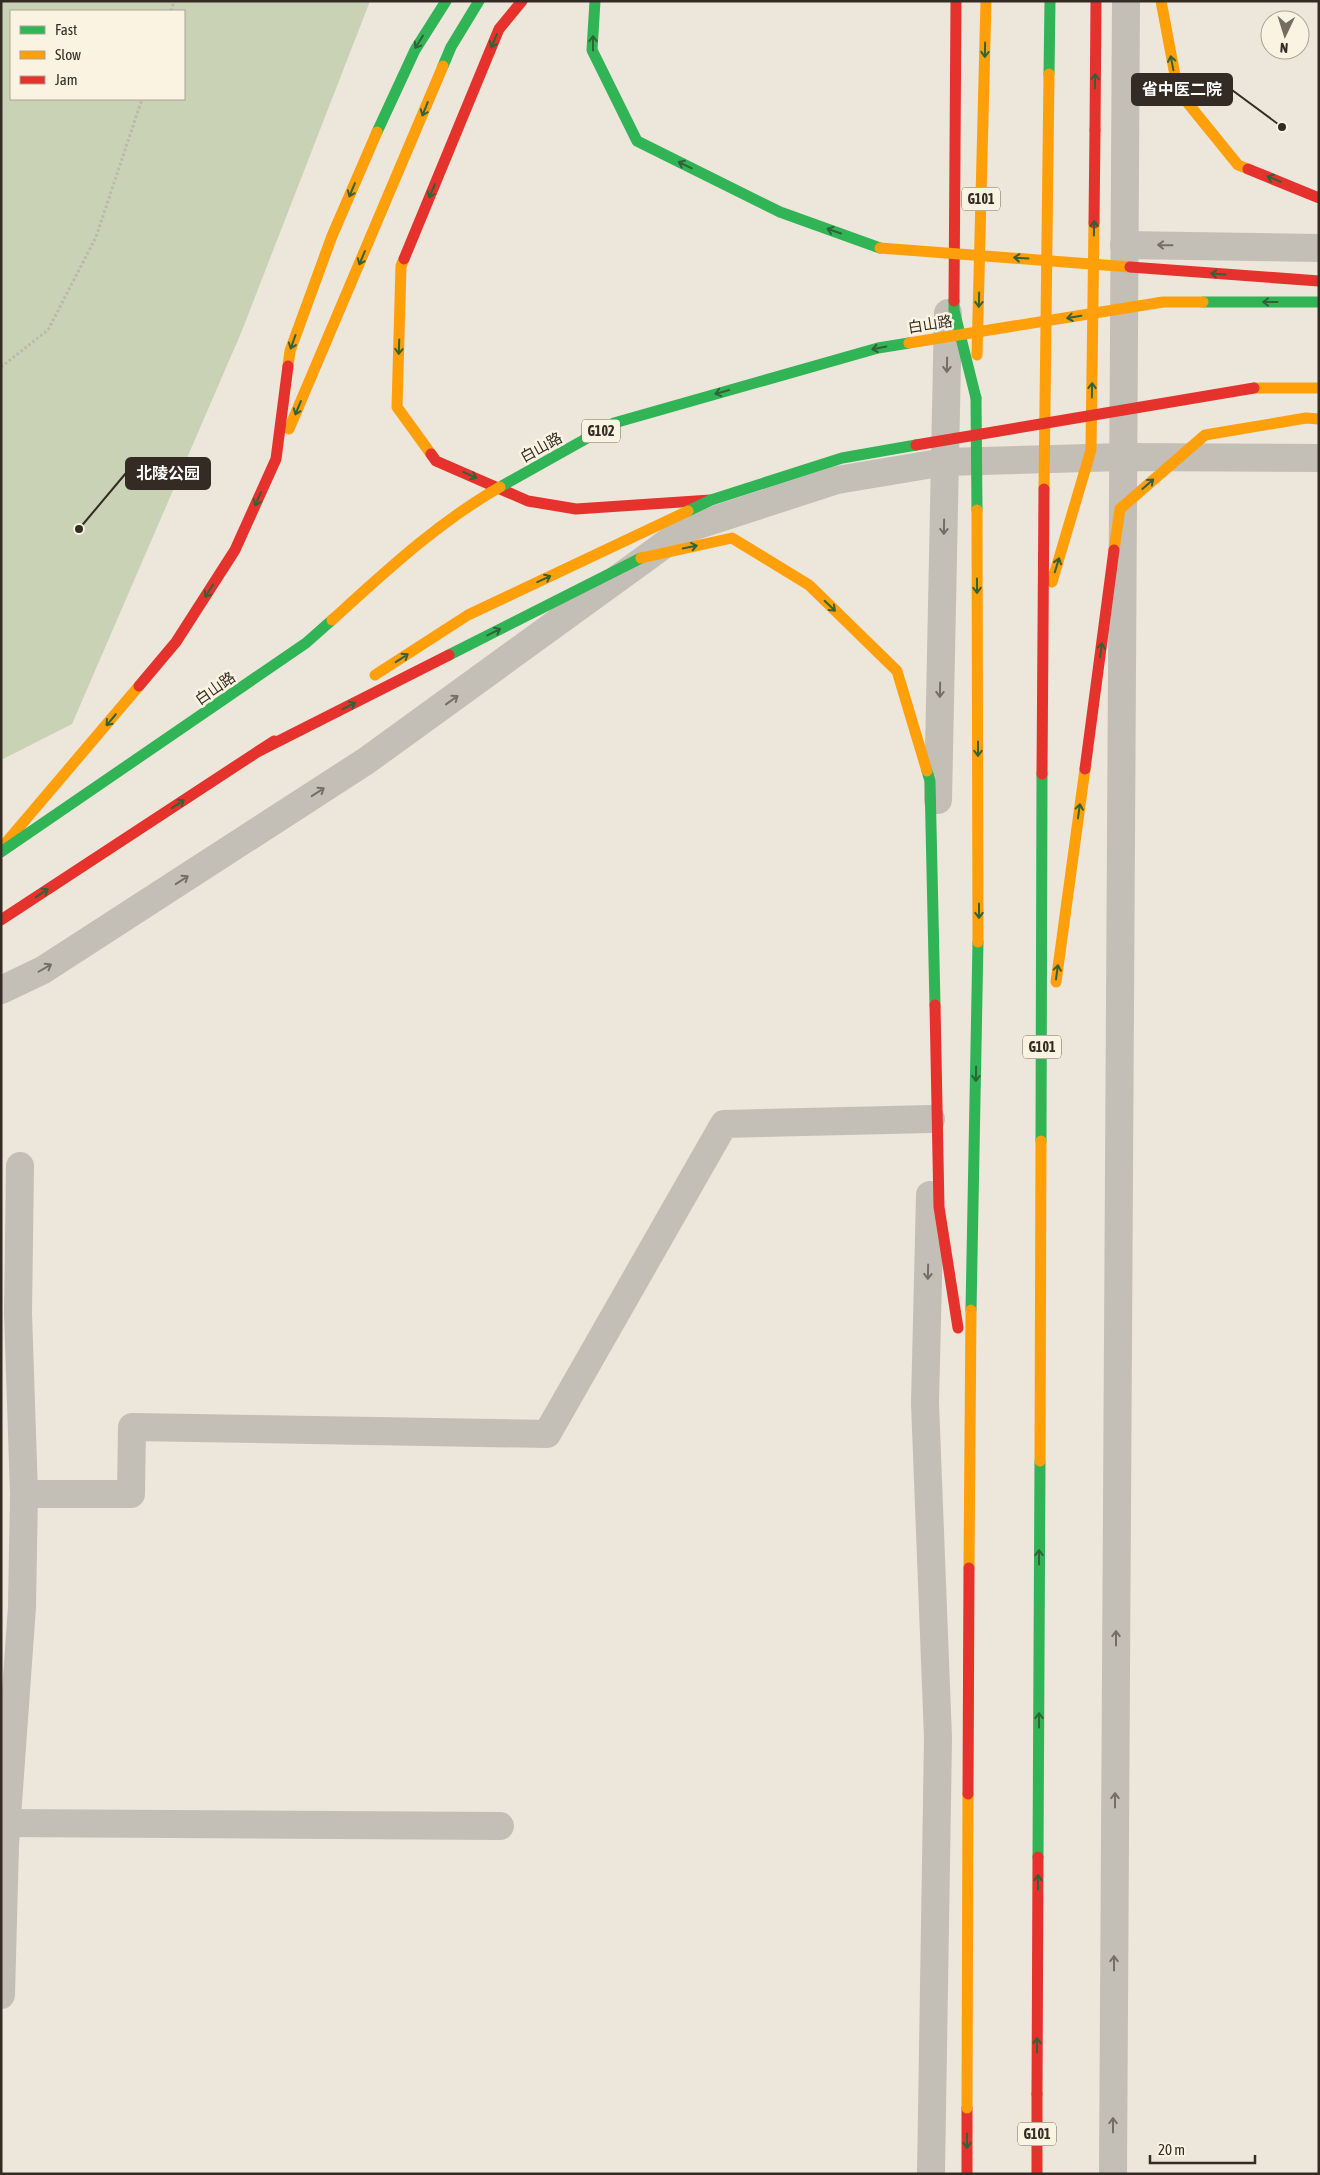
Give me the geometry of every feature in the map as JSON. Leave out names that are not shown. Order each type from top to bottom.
[{"type":"highway","points":[[276,459],[290,352],[332,236],[415,50],[446,1]]},
{"type":"highway","points":[[1,850],[176,642],[235,550],[276,459],[451,47],[480,1]]},
{"type":"highway","points":[[522,1],[499,29],[401,266],[397,406],[436,461],[528,501],[576,509],[711,500]]},
{"type":"highway","points":[[595,1],[592,50],[637,142],[780,212],[880,248],[1319,281]]},
{"type":"highway","points":[[955,1],[954,310],[976,398]]},
{"type":"highway","name":"G101","points":[[967,2174],[969,1401],[979,916],[976,398],[986,1]]},
{"type":"highway","name":"G101","points":[[1037,2174],[1043,612],[1050,1]]},
{"type":"highway","points":[[1043,612],[1091,450],[1096,1]]},
{"type":"highway","points":[[1161,1],[1178,91],[1238,165],[1319,198]]},
{"type":"highway","name":"白山路","points":[[1,850],[306,643],[402,556],[470,504],[614,423],[878,348],[1163,302],[1319,302]]},
{"type":"highway","points":[[363,683],[468,615],[711,500],[842,458],[1252,388],[1319,388]]},
{"type":"highway","points":[[1041,1090],[1120,509],[1205,435],[1306,418],[1319,418]]},
{"type":"highway","points":[[259,752],[636,559],[732,538],[808,585],[897,671],[930,781],[939,1206],[969,1401]]},
{"type":"highway","points":[[1,920],[347,694]]},
{"type":"street","points":[[931,2174],[938,1738],[925,1403],[955,1]]},
{"type":"street","points":[[1113,2174],[1126,1]]},
{"type":"street","points":[[1124,245],[1319,248]]},
{"type":"street","points":[[1,990],[43,970],[366,761],[686,530],[837,480],[945,462],[1122,457],[1319,458]]},
{"type":"street","points":[[24,1494],[131,1494],[132,1427],[547,1434],[724,1124],[932,1118]]},
{"type":"street","points":[[1,1995],[4,1823],[22,1608],[24,1494],[18,1313],[20,1166]]},
{"type":"street","points":[[4,1823],[500,1826]]},
{"type":"path","points":[[1,367],[48,330],[96,238],[142,100]]},
{"type":"green space","points":[[1,1],[370,1],[241,333],[72,724],[1,760]]},
{"type":"traffic: fast","points":[[377,132],[415,50],[446,1]]},
{"type":"traffic: fast","points":[[443,66],[451,47],[479,1]]},
{"type":"traffic: fast","points":[[595,1],[592,50],[637,141],[780,212],[880,248]]},
{"type":"traffic: fast","points":[[1049,74],[1050,1]]},
{"type":"traffic: fast","points":[[954,301],[954,310],[976,398]]},
{"type":"traffic: fast","points":[[1203,302],[1319,302]]},
{"type":"traffic: fast","points":[[500,487],[614,423],[878,348],[909,343]]},
{"type":"traffic: fast","points":[[976,398],[977,510]]},
{"type":"traffic: fast","points":[[688,511],[711,500],[842,458],[916,445]]},
{"type":"traffic: fast","points":[[449,655],[641,558]]},
{"type":"traffic: fast","points":[[1,852],[306,643],[332,620]]},
{"type":"traffic: fast","points":[[927,771],[930,781],[935,1005]]},
{"type":"traffic: fast","points":[[1041,1141],[1042,774]]},
{"type":"traffic: fast","points":[[971,1310],[978,942]]},
{"type":"traffic: fast","points":[[1038,1857],[1040,1461]]},
{"type":"traffic: slow","points":[[977,355],[986,1]]},
{"type":"traffic: slow","points":[[1161,1],[1178,91],[1238,165],[1248,169]]},
{"type":"traffic: slow","points":[[289,429],[443,66]]},
{"type":"traffic: slow","points":[[1044,489],[1049,74]]},
{"type":"traffic: slow","points":[[288,366],[290,351],[332,236],[377,132]]},
{"type":"traffic: slow","points":[[1052,582],[1091,450],[1094,223]]},
{"type":"traffic: slow","points":[[880,248],[1130,267]]},
{"type":"traffic: slow","points":[[404,259],[401,266],[397,407],[431,454]]},
{"type":"traffic: slow","points":[[909,343],[1163,302],[1203,302]]},
{"type":"traffic: slow","points":[[1254,388],[1319,388]]},
{"type":"traffic: slow","points":[[1114,550],[1120,509],[1205,435],[1306,418],[1319,419]]},
{"type":"traffic: slow","points":[[332,620],[433,532],[500,487]]},
{"type":"traffic: slow","points":[[977,510],[978,942]]},
{"type":"traffic: slow","points":[[375,675],[468,615],[688,511]]},
{"type":"traffic: slow","points":[[641,558],[732,538],[809,585],[897,671],[927,771]]},
{"type":"traffic: slow","points":[[4,845],[139,686]]},
{"type":"traffic: slow","points":[[1056,982],[1085,769]]},
{"type":"traffic: slow","points":[[1040,1461],[1041,1141]]},
{"type":"traffic: slow","points":[[969,1568],[971,1310]]},
{"type":"traffic: slow","points":[[967,2108],[968,1794]]},
{"type":"traffic: jam","points":[[404,259],[499,29],[522,1]]},
{"type":"traffic: jam","points":[[954,301],[956,1]]},
{"type":"traffic: jam","points":[[1095,130],[1096,1]]},
{"type":"traffic: jam","points":[[1094,223],[1095,130]]},
{"type":"traffic: jam","points":[[1248,169],[1319,198]]},
{"type":"traffic: jam","points":[[1130,267],[1319,281]]},
{"type":"traffic: jam","points":[[139,686],[176,642],[235,550],[276,459],[288,366]]},
{"type":"traffic: jam","points":[[916,445],[1254,388]]},
{"type":"traffic: jam","points":[[431,454],[436,461],[528,501],[576,509],[711,500]]},
{"type":"traffic: jam","points":[[1042,774],[1044,489]]},
{"type":"traffic: jam","points":[[1085,769],[1114,550]]},
{"type":"traffic: jam","points":[[259,751],[449,655]]},
{"type":"traffic: jam","points":[[1,920],[274,741]]},
{"type":"traffic: jam","points":[[935,1005],[939,1207],[958,1328]]},
{"type":"traffic: jam","points":[[968,1794],[969,1568]]},
{"type":"traffic: jam","points":[[1037,2094],[1038,1857]]},
{"type":"traffic: jam","points":[[1037,2094],[1037,2174]]},
{"type":"traffic: jam","points":[[967,2108],[967,2174]]},
{"type":"place","name":"省中医二院","points":[[1282,127]]},
{"type":"place","name":"北陵公园","points":[[79,529]]}]
